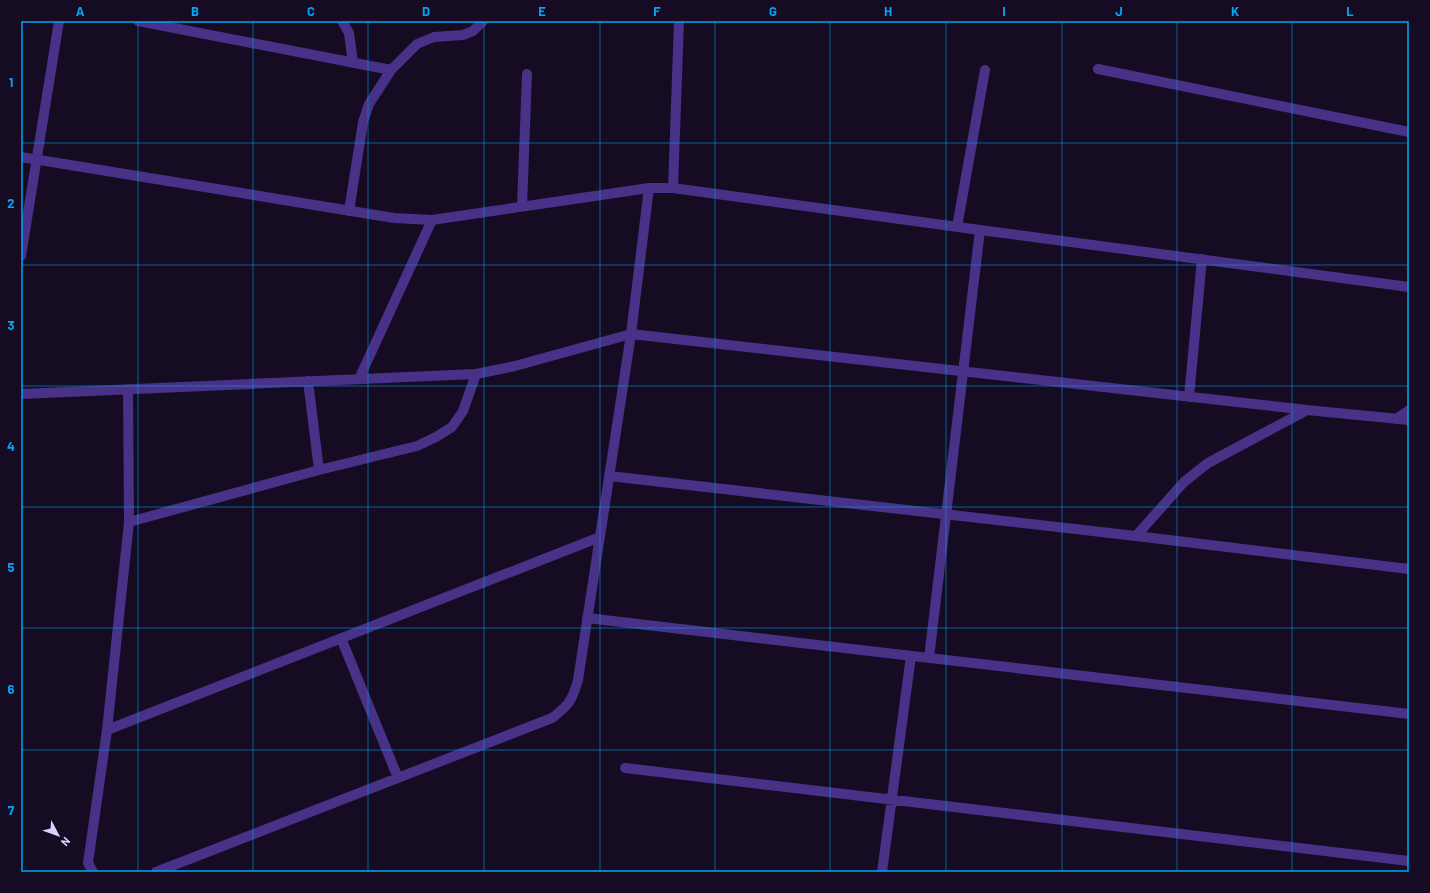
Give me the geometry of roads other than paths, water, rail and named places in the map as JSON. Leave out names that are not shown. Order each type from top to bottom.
[{"type":"street","points":[[21,256],[59,21]]},
{"type":"street","points":[[138,21],[391,70]]},
{"type":"street","points":[[342,21],[348,33],[353,63]]},
{"type":"street","points":[[349,211],[363,122],[369,104],[391,70],[417,44],[434,37],[463,35],[473,31],[483,21]]},
{"type":"street","points":[[673,188],[679,21]]},
{"type":"street","points":[[1098,69],[1409,132]]},
{"type":"street","points":[[957,227],[985,70]]},
{"type":"street","points":[[522,206],[527,74]]},
{"type":"street","points":[[21,157],[394,218],[432,220],[649,188],[673,188],[1202,259],[1408,283]]},
{"type":"street","points":[[156,872],[552,718],[563,709],[573,697],[578,680],[600,537],[630,334],[649,188]]},
{"type":"street","points":[[359,379],[432,220]]},
{"type":"street","points":[[929,658],[980,230]]},
{"type":"street","points":[[1189,397],[1202,259]]},
{"type":"street","points":[[21,394],[476,374],[515,366],[630,334],[1306,410],[1409,420]]},
{"type":"street","points":[[129,522],[319,470],[417,446],[436,438],[452,427],[463,411],[476,374]]},
{"type":"street","points":[[308,381],[319,470]]},
{"type":"street","points":[[93,872],[88,863],[107,730],[129,522],[128,389]]},
{"type":"street","points":[[1136,536],[1184,482],[1208,463],[1306,410]]},
{"type":"street","points":[[1396,419],[1409,410]]},
{"type":"street","points":[[609,476],[947,514],[1409,569]]},
{"type":"street","points":[[107,730],[600,537]]},
{"type":"street","points":[[587,618],[1409,714]]},
{"type":"street","points":[[341,638],[398,778]]},
{"type":"street","points":[[882,872],[911,656]]},
{"type":"street","points":[[625,768],[1409,861]]}]
